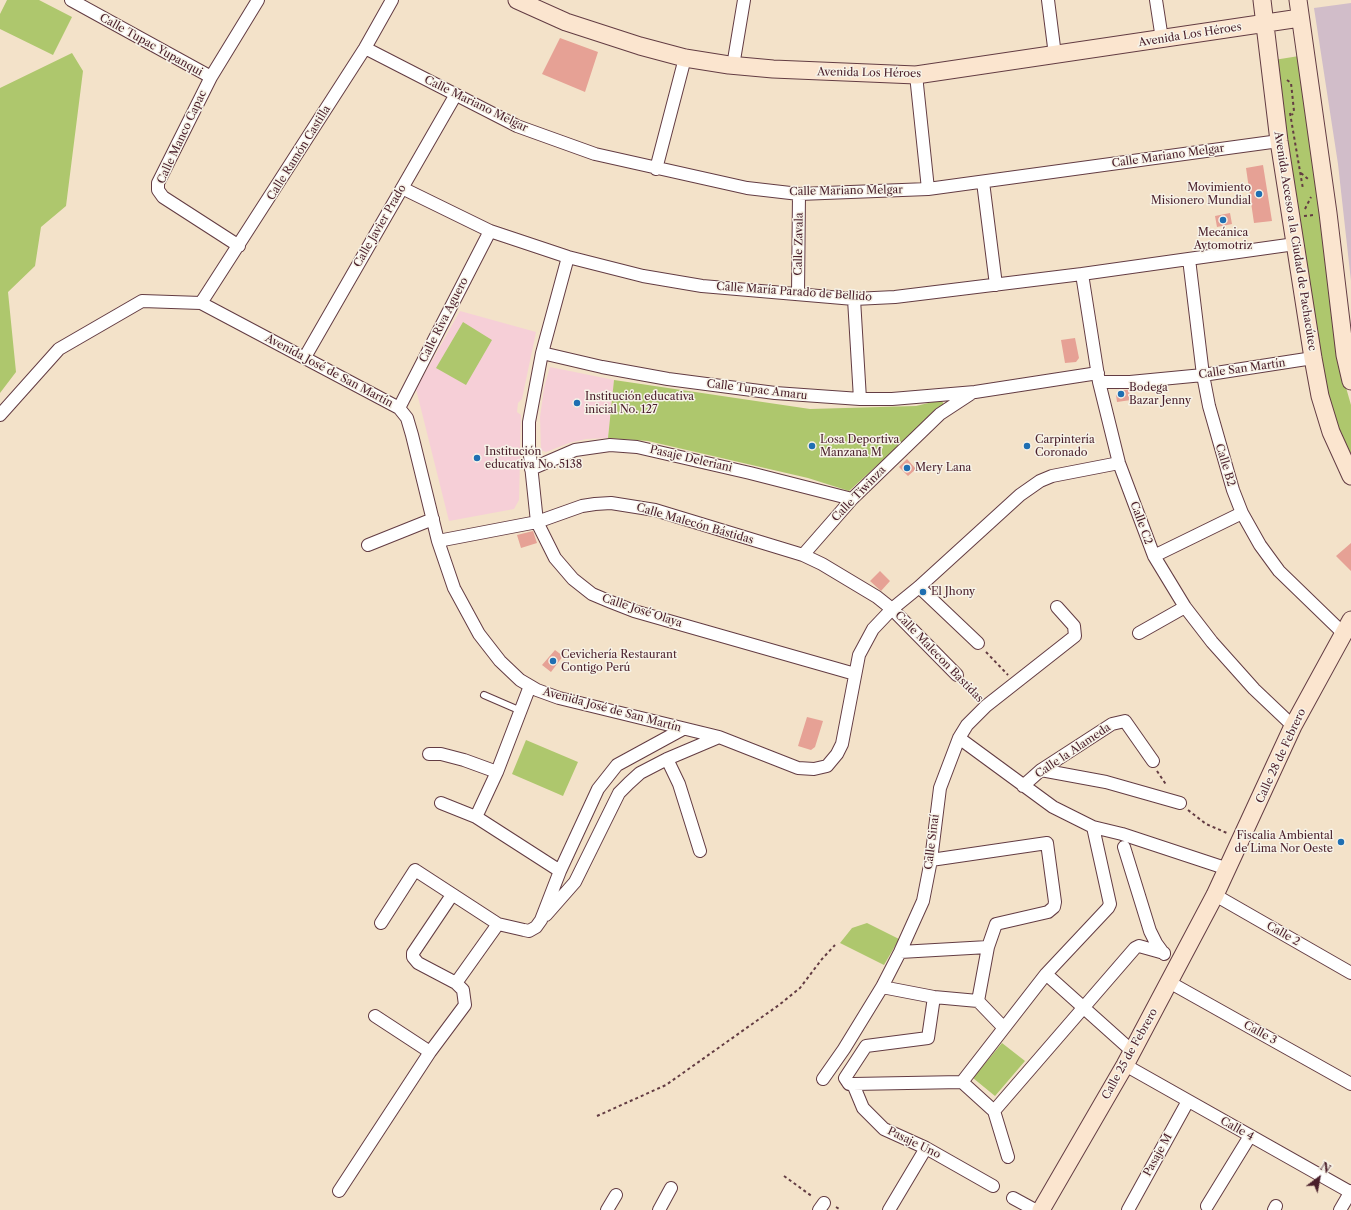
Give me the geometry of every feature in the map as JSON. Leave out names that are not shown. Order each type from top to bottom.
[{"type":"street","name":"Calle Tupac Yupanqui","points":[[71,0],[211,78]]},
{"type":"street","name":"Calle Manco Capac","points":[[239,246],[163,197],[158,190],[158,183],[211,78],[258,0]]},
{"type":"street","name":"Calle Ramón Castilla","points":[[201,303],[365,48],[392,0]]},
{"type":"street","name":"Avenida Los Héroes","points":[[517,0],[566,22],[640,46],[685,58],[733,66],[838,73],[916,75],[1300,18]]},
{"type":"street","points":[[733,66],[744,0]]},
{"type":"street","points":[[1048,0],[1055,55]]},
{"type":"street","points":[[1156,0],[1162,39]]},
{"type":"street","name":"Avenida Acceso a la Ciudad de Pachacútec","points":[[1262,0],[1285,123],[1279,141],[1290,161],[1298,214],[1295,244],[1320,396],[1331,432],[1351,476]]},
{"type":"street","points":[[1298,0],[1328,213],[1345,355],[1351,381]]},
{"type":"street","name":"Calle Mariano Melgar","points":[[365,48],[455,96],[517,126],[588,152],[656,169],[746,188],[799,194],[928,189],[1279,141]]},
{"type":"street","points":[[656,169],[685,58]]},
{"type":"street","points":[[916,75],[928,189]]},
{"type":"street","name":"Calle Javier Prado","points":[[305,357],[455,96]]},
{"type":"street","points":[[983,182],[996,285]]},
{"type":"street","name":"Calle María Parado de Bellido","points":[[402,188],[490,231],[568,257],[643,276],[702,286],[854,298],[895,297],[996,285],[1295,244]]},
{"type":"street","name":"Calle Zavala","points":[[798,294],[799,194]]},
{"type":"street","name":"Calle Riva Aguero","points":[[399,408],[490,231]]},
{"type":"street","name":"Calle José Olaya","points":[[568,257],[542,353],[529,422],[531,469],[537,522],[555,558],[573,579],[592,594],[634,611],[855,674]]},
{"type":"street","name":"Calle B2","points":[[1189,258],[1203,375],[1209,406],[1220,448],[1242,513],[1260,545],[1279,571],[1347,626]]},
{"type":"street","name":"Calle C2","points":[[1082,274],[1098,378],[1119,463],[1154,556],[1185,607],[1230,664],[1293,726]]},
{"type":"street","points":[[854,298],[860,399]]},
{"type":"street","name":"Avenida José de San Martín","points":[[0,415],[59,349],[142,301],[201,303],[399,408],[407,418],[438,541],[454,588],[479,634],[500,661],[520,680],[530,686],[559,698],[719,737],[798,768],[814,769],[827,766],[837,754],[842,744],[859,655],[867,636],[892,609],[1020,495],[1040,481],[1052,476],[1119,463]]},
{"type":"street","name":"Calle Tupac Amaru","points":[[542,353],[602,367],[668,379],[775,393],[860,399],[892,399],[975,392]]},
{"type":"street","name":"Calle San Martín","points":[[975,392],[1098,378],[1130,382],[1203,375],[1313,358]]},
{"type":"street","name":"Calle Tiwinza","points":[[803,555],[852,499],[940,414],[975,392]]},
{"type":"street","name":"Pasaje Deleriani","points":[[531,469],[575,450],[610,445],[638,447],[743,471],[852,499]]},
{"type":"street","name":"Calle Malecón Bástidas","points":[[438,541],[537,522],[582,506],[595,504],[631,506],[655,510],[803,555],[836,572],[877,597],[892,609]]},
{"type":"street","points":[[1154,556],[1242,513]]},
{"type":"street","points":[[368,545],[433,519]]},
{"type":"street","points":[[919,586],[978,643]]},
{"type":"street","name":"Calle Sinaí","points":[[823,1078],[844,1049],[882,986],[900,952],[923,901],[931,860],[940,788],[959,738],[967,725],[986,706],[1075,636],[1074,626],[1057,607]]},
{"type":"street","points":[[1139,633],[1185,607]]},
{"type":"street","name":"Calle Malecon Bastidas","points":[[892,609],[957,675]]},
{"type":"street","name":"Calle 28 de Febrero","points":[[1215,895],[1293,726],[1347,626]]},
{"type":"street","points":[[476,817],[497,772],[530,686]]},
{"type":"street","name":"Calle la Alameda","points":[[1023,786],[1042,770],[1112,724],[1125,721],[1154,765]]},
{"type":"street","points":[[541,920],[560,871],[598,789],[617,765],[683,729]]},
{"type":"street","points":[[381,923],[415,870],[498,924],[529,931],[541,920],[575,882],[619,793],[640,773],[667,759],[719,737]]},
{"type":"street","points":[[959,738],[1014,777],[1046,804],[1094,827],[1122,834],[1228,869]]},
{"type":"street","points":[[429,754],[441,754],[464,760],[497,772]]},
{"type":"street","points":[[667,759],[679,784],[700,851]]},
{"type":"street","points":[[1042,770],[1106,782],[1180,803]]},
{"type":"street","points":[[441,803],[476,817],[560,871]]},
{"type":"street","points":[[962,1082],[1046,974],[1109,906],[1094,827]]},
{"type":"street","points":[[931,860],[1047,843],[1055,902],[1054,907],[1048,912],[998,923],[995,926],[988,947],[978,1002]]},
{"type":"street","points":[[1124,847],[1150,931],[1156,943],[1164,953]]},
{"type":"street","points":[[339,1191],[430,1052],[465,1005],[464,990],[456,983],[418,963],[413,957],[413,953],[452,895]]},
{"type":"street","name":"Calle 25 de Febrero","points":[[1042,1209],[1128,1058],[1215,895]]},
{"type":"street","name":"Calle 2","points":[[1215,895],[1351,973]]},
{"type":"street","points":[[456,983],[498,924]]},
{"type":"street","points":[[994,1111],[1135,948],[1139,946],[1164,953],[1179,962]]},
{"type":"street","points":[[900,952],[988,947]]},
{"type":"street","name":"Calle 4","points":[[1046,974],[1082,1008],[1128,1058],[1188,1101],[1351,1191]]},
{"type":"street","name":"Calle 3","points":[[1169,982],[1351,1084]]},
{"type":"street","points":[[882,986],[934,996],[978,1002],[1004,1028]]},
{"type":"street","name":"Pasaje Uno","points":[[934,996],[928,1038],[866,1046],[845,1078],[849,1084],[853,1084],[863,1108],[884,1128],[926,1148],[993,1186]]},
{"type":"street","points":[[375,1016],[430,1052]]},
{"type":"street","points":[[853,1084],[962,1082],[994,1111],[1008,1157]]},
{"type":"street","name":"Pasaje M","points":[[1128,1210],[1188,1101]]},
{"type":"street","points":[[1207,1206],[1250,1136]]},
{"type":"street","points":[[889,1210],[926,1148]]},
{"type":"street","points":[[659,1210],[671,1188]]},
{"type":"street","points":[[1340,1210],[1351,1191]]},
{"type":"street","points":[[607,1210],[616,1195]]},
{"type":"street","points":[[1013,1198],[1042,1209]]},
{"type":"lane","points":[[484,694],[521,711]]},
{"type":"path","points":[[1287,80],[1291,83],[1294,111],[1292,115]]},
{"type":"path","points":[[1300,172],[1308,179],[1309,185]]},
{"type":"path","points":[[1298,214],[1311,197],[1310,191]]},
{"type":"path","points":[[1298,214],[1328,213]]},
{"type":"path","points":[[978,643],[1015,683]]},
{"type":"path","name":"Calle Malecon Bastidas","points":[[957,675],[986,706]]},
{"type":"path","points":[[1154,765],[1180,803],[1195,817],[1206,824],[1242,839]]},
{"type":"path","points":[[597,1116],[666,1086],[779,1005],[800,988],[822,959],[835,945]]},
{"type":"path","points":[[784,1176],[821,1206],[841,1210]]},
{"type":"shaded area","points":[[1351,3],[1351,281],[1338,164],[1314,8]]},
{"type":"shaded area","name":"Institución educativa No. 5138","points":[[460,311],[536,332],[522,399],[518,403],[517,412],[521,415],[519,500],[514,509],[449,521],[416,389]]},
{"type":"shaded area","name":"Institución educativa inicial No. 127","points":[[550,367],[614,380],[608,438],[586,439],[569,443],[546,452],[541,450],[540,417],[544,388]]},
{"type":"green space","points":[[7,0],[39,0],[72,17],[53,55],[0,29],[0,14]]},
{"type":"green space","points":[[72,53],[83,71],[66,206],[41,227],[35,266],[8,292],[16,372],[0,393],[0,88]]},
{"type":"green space","points":[[1299,56],[1345,384],[1351,405],[1351,464],[1331,419],[1274,60]]},
{"type":"green space","points":[[463,322],[492,340],[466,385],[436,368]]},
{"type":"green space","points":[[614,380],[810,409],[916,406],[941,400],[944,404],[849,491],[808,478],[648,441],[608,438]]},
{"type":"green space","points":[[526,740],[578,762],[563,796],[512,774]]},
{"type":"green space","points":[[867,923],[899,939],[884,965],[840,943],[852,928]]},
{"type":"green space","points":[[1002,1043],[1025,1061],[995,1096],[973,1078]]},
{"type":"building","points":[[560,38],[598,52],[585,92],[542,74]]},
{"type":"building","name":"Movimiento Misionero Mundial","points":[[1263,165],[1272,221],[1254,223],[1246,168]]},
{"type":"building","name":"Mecánica Aytomotriz","points":[[1230,213],[1232,224],[1217,227],[1215,216]]},
{"type":"building","points":[[1075,338],[1079,358],[1076,362],[1065,363],[1061,340]]},
{"type":"building","points":[[1121,390],[1129,390],[1131,400],[1117,402],[1116,395]]},
{"type":"building","name":"Mery Lana","points":[[907,459],[916,469],[908,476],[899,467]]},
{"type":"building","points":[[533,531],[537,543],[521,548],[517,535]]},
{"type":"building","points":[[1351,543],[1351,571],[1336,556]]},
{"type":"building","points":[[880,571],[890,581],[881,591],[870,581]]},
{"type":"building","name":"Cevichería Restaurant Contigo Perú","points":[[555,650],[563,656],[551,672],[542,665]]},
{"type":"building","points":[[807,717],[823,721],[815,747],[811,750],[798,746]]},
{"type":"place","name":"Movimiento Misionero Mundial","points":[[1259,194]]},
{"type":"place","name":"Mecánica Aytomotriz","points":[[1223,220]]},
{"type":"place","name":"Bodega Bazar Jenny","points":[[1121,394]]},
{"type":"place","name":"Institución educativa inicial No. 127","points":[[577,403]]},
{"type":"place","name":"Losa Deportiva Manzana M","points":[[812,446]]},
{"type":"place","name":"Carpintería Coronado","points":[[1027,446]]},
{"type":"place","name":"Institución educativa No. 5138","points":[[477,458]]},
{"type":"place","name":"Mery Lana","points":[[907,468]]},
{"type":"place","name":"El Jhony","points":[[923,592]]},
{"type":"place","name":"Cevichería Restaurant Contigo Perú","points":[[553,661]]},
{"type":"place","name":"Fiscalia Ambiental de Lima Nor Oeste","points":[[1341,842]]}]
